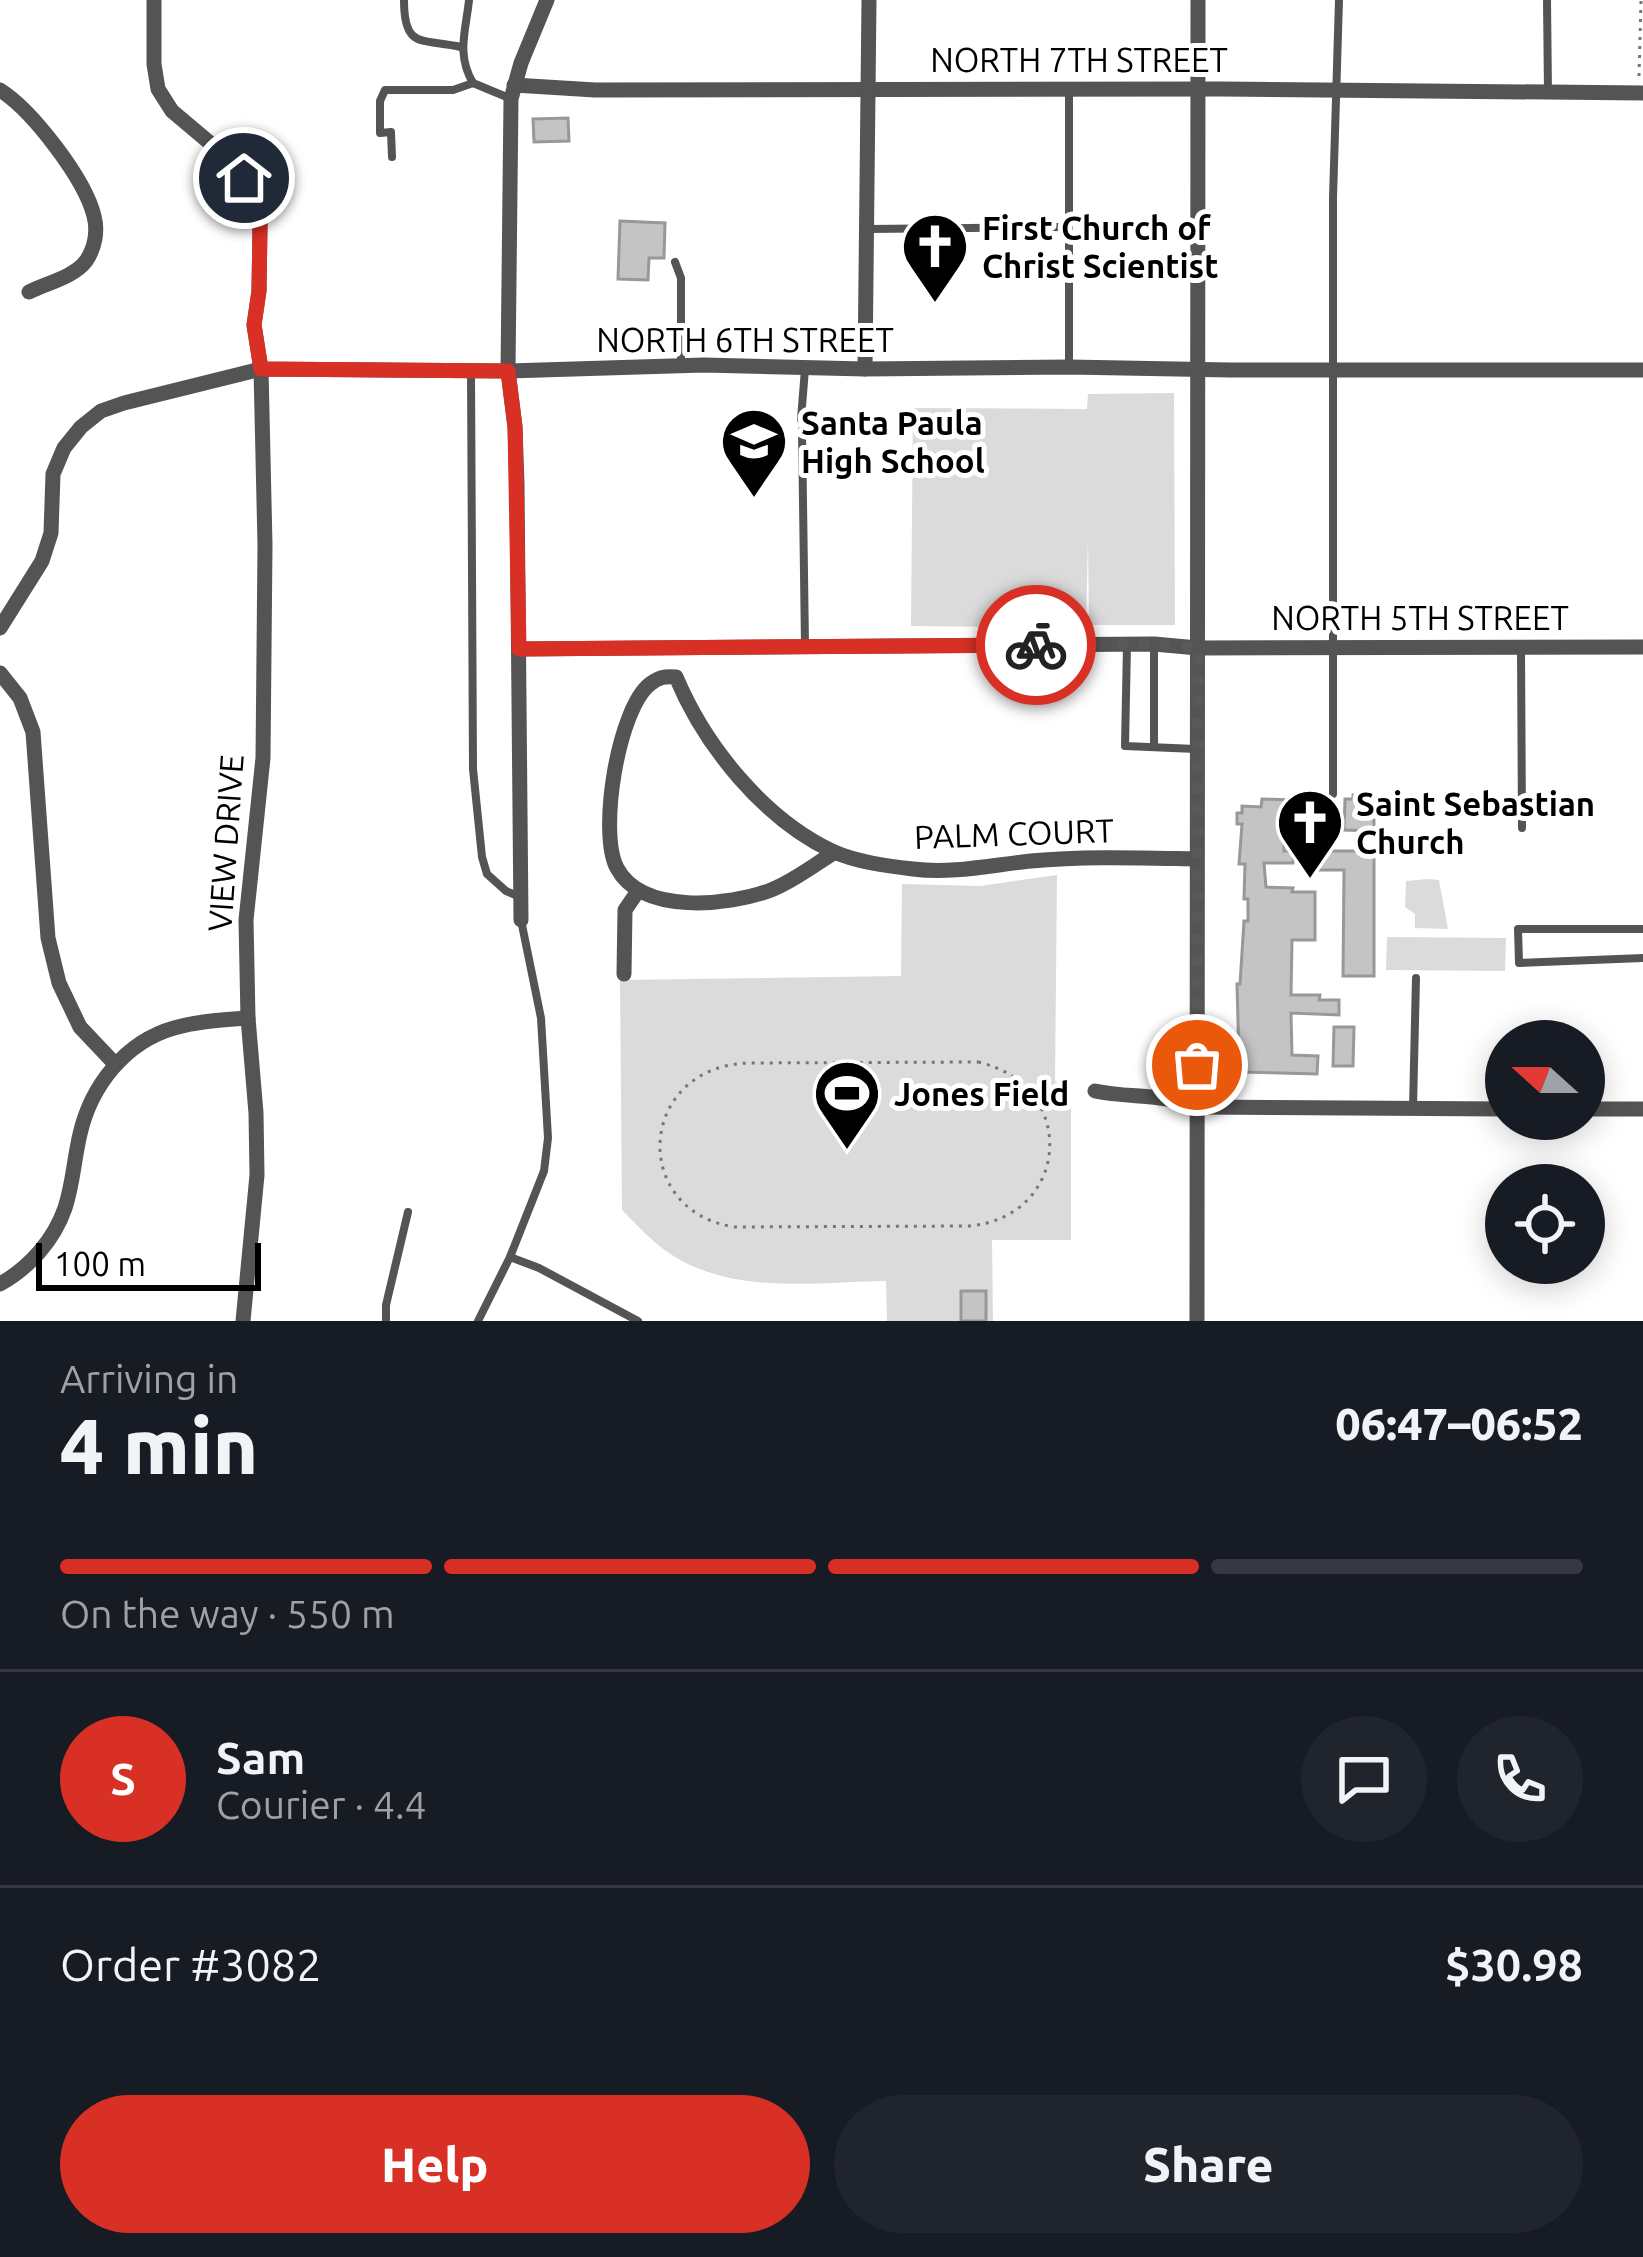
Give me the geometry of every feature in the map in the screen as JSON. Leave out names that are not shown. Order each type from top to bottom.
[{"type":"street","name":"VIEW DRIVE","points":[[154,0],[155,77],[164,100],[244,178],[258,206],[260,226],[254,325],[261,369],[265,545],[262,758],[246,920],[257,1175],[243,1321]]},
{"type":"street","points":[[521,920],[515,427],[508,371],[513,92],[547,0]]},
{"type":"street","points":[[865,369],[869,0]]},
{"type":"street","points":[[1197,1321],[1198,0]]},
{"type":"street","name":"NORTH 7TH STREET","points":[[513,92],[1069,88],[1548,92],[1642,87]]},
{"type":"street","points":[[0,90],[44,132],[74,176],[96,224],[92,251],[80,267],[29,292]]},
{"type":"street","name":"NORTH 6TH STREET","points":[[0,628],[43,561],[51,533],[53,473],[64,448],[81,427],[101,411],[124,403],[261,369],[508,371],[681,365],[1643,370]]},
{"type":"street","name":"NORTH 5TH STREET","points":[[519,649],[1127,644],[1643,647]]},
{"type":"street","points":[[0,673],[20,698],[33,732],[51,957],[80,1027],[115,1064]]},
{"type":"street","name":"PALM COURT","points":[[638,891],[624,879],[613,859],[612,794],[627,726],[646,687],[663,676],[676,677],[718,749],[764,803],[835,852],[932,870],[986,869],[1031,861],[1196,859]]},
{"type":"street","points":[[624,974],[625,910],[638,891],[683,902],[724,902],[772,889],[835,852]]},
{"type":"street","points":[[0,1284],[40,1251],[64,1212],[86,1113],[115,1064],[138,1045],[174,1028],[248,1018]]},
{"type":"street","points":[[1095,1091],[1180,1100],[1198,1107],[1485,1109]]},
{"type":"street","points":[[1605,1109],[1643,1109]]},
{"type":"lane","points":[[404,0],[409,34],[425,42],[460,47]]},
{"type":"lane","points":[[469,0],[460,47],[472,83]]},
{"type":"lane","points":[[1333,794],[1334,91],[1339,0]]},
{"type":"lane","points":[[1547,0],[1548,92]]},
{"type":"lane","points":[[392,157],[391,132],[380,133],[380,101],[385,90],[453,90],[472,83],[513,92]]},
{"type":"lane","points":[[1069,88],[1069,367]]},
{"type":"lane","points":[[866,229],[1067,227]]},
{"type":"lane","points":[[675,262],[681,278],[681,365]]},
{"type":"lane","points":[[801,419],[805,368]]},
{"type":"lane","points":[[471,371],[473,769],[487,874],[520,897]]},
{"type":"lane","points":[[802,430],[805,645]]},
{"type":"lane","points":[[1127,644],[1125,746],[1196,749]]},
{"type":"lane","points":[[1154,644],[1154,747]]},
{"type":"lane","points":[[1521,645],[1522,828]]},
{"type":"lane","points":[[478,1321],[544,1171],[548,1138],[541,1018],[521,920]]},
{"type":"lane","points":[[1643,928],[1518,929],[1520,963],[1643,958]]},
{"type":"lane","points":[[1412,1109],[1416,978]]},
{"type":"lane","points":[[386,1321],[408,1212]]},
{"type":"lane","points":[[510,1257],[638,1321]]},
{"type":"path","points":[[1641,0],[1638,70],[1642,87]]},
{"type":"path","points":[[979,1062],[995,1066],[1025,1084],[1041,1106],[1049,1132],[1049,1159],[1039,1185],[1022,1206],[998,1221],[969,1226],[742,1227],[716,1223],[692,1210],[668,1181],[661,1155],[662,1124],[684,1087],[704,1072],[732,1063],[979,1062]]},
{"type":"shaded area","points":[[1174,393],[1175,625],[1089,625],[1088,539],[1086,628],[911,626],[913,408],[1087,409],[1088,394]]},
{"type":"shaded area","name":"Jones Field","points":[[1057,875],[1055,1081],[1071,1093],[1071,1240],[992,1240],[993,1321],[887,1321],[886,1281],[804,1284],[722,1276],[672,1255],[622,1210],[620,980],[901,976],[902,884],[980,886]]},
{"type":"shaded area","points":[[1439,880],[1448,929],[1415,928],[1415,914],[1405,907],[1406,881]]},
{"type":"shaded area","points":[[1387,937],[1506,938],[1505,971],[1386,970]]},
{"type":"building","points":[[568,118],[569,141],[534,142],[533,119]]},
{"type":"building","points":[[620,221],[665,223],[664,258],[649,258],[648,280],[618,279]]},
{"type":"building","points":[[1374,795],[1374,831],[1344,830],[1345,799]]},
{"type":"building","points":[[1262,799],[1295,800],[1294,828],[1284,828],[1284,851],[1294,851],[1293,863],[1264,863],[1266,887],[1315,892],[1315,940],[1292,940],[1291,995],[1339,1000],[1339,1015],[1291,1013],[1292,1055],[1318,1056],[1317,1074],[1243,1072],[1243,1059],[1239,1059],[1237,984],[1248,899],[1244,899],[1245,864],[1239,864],[1242,824],[1237,824],[1237,813],[1242,813],[1242,806],[1261,807]]},
{"type":"building","points":[[1315,851],[1374,851],[1374,976],[1343,976],[1344,870],[1314,870]]},
{"type":"building","points":[[1334,1027],[1354,1027],[1353,1066],[1333,1066]]},
{"type":"building","points":[[961,1291],[986,1291],[986,1321],[961,1321]]},
{"type":"way so far","points":[[1036,645],[1198,648],[1197,1065]]},
{"type":"place","name":"First Church of Christ Scientist","points":[[935,305]]},
{"type":"place","name":"Santa Paula High School","points":[[754,500]]},
{"type":"place","name":"Saint Sebastian Church","points":[[1310,881]]},
{"type":"place","name":"Jones Field","points":[[847,1152]]},
{"type":"route","points":[[244,178],[258,206],[260,226],[254,335],[261,369],[508,371],[515,427],[519,649],[1036,645]]}]
